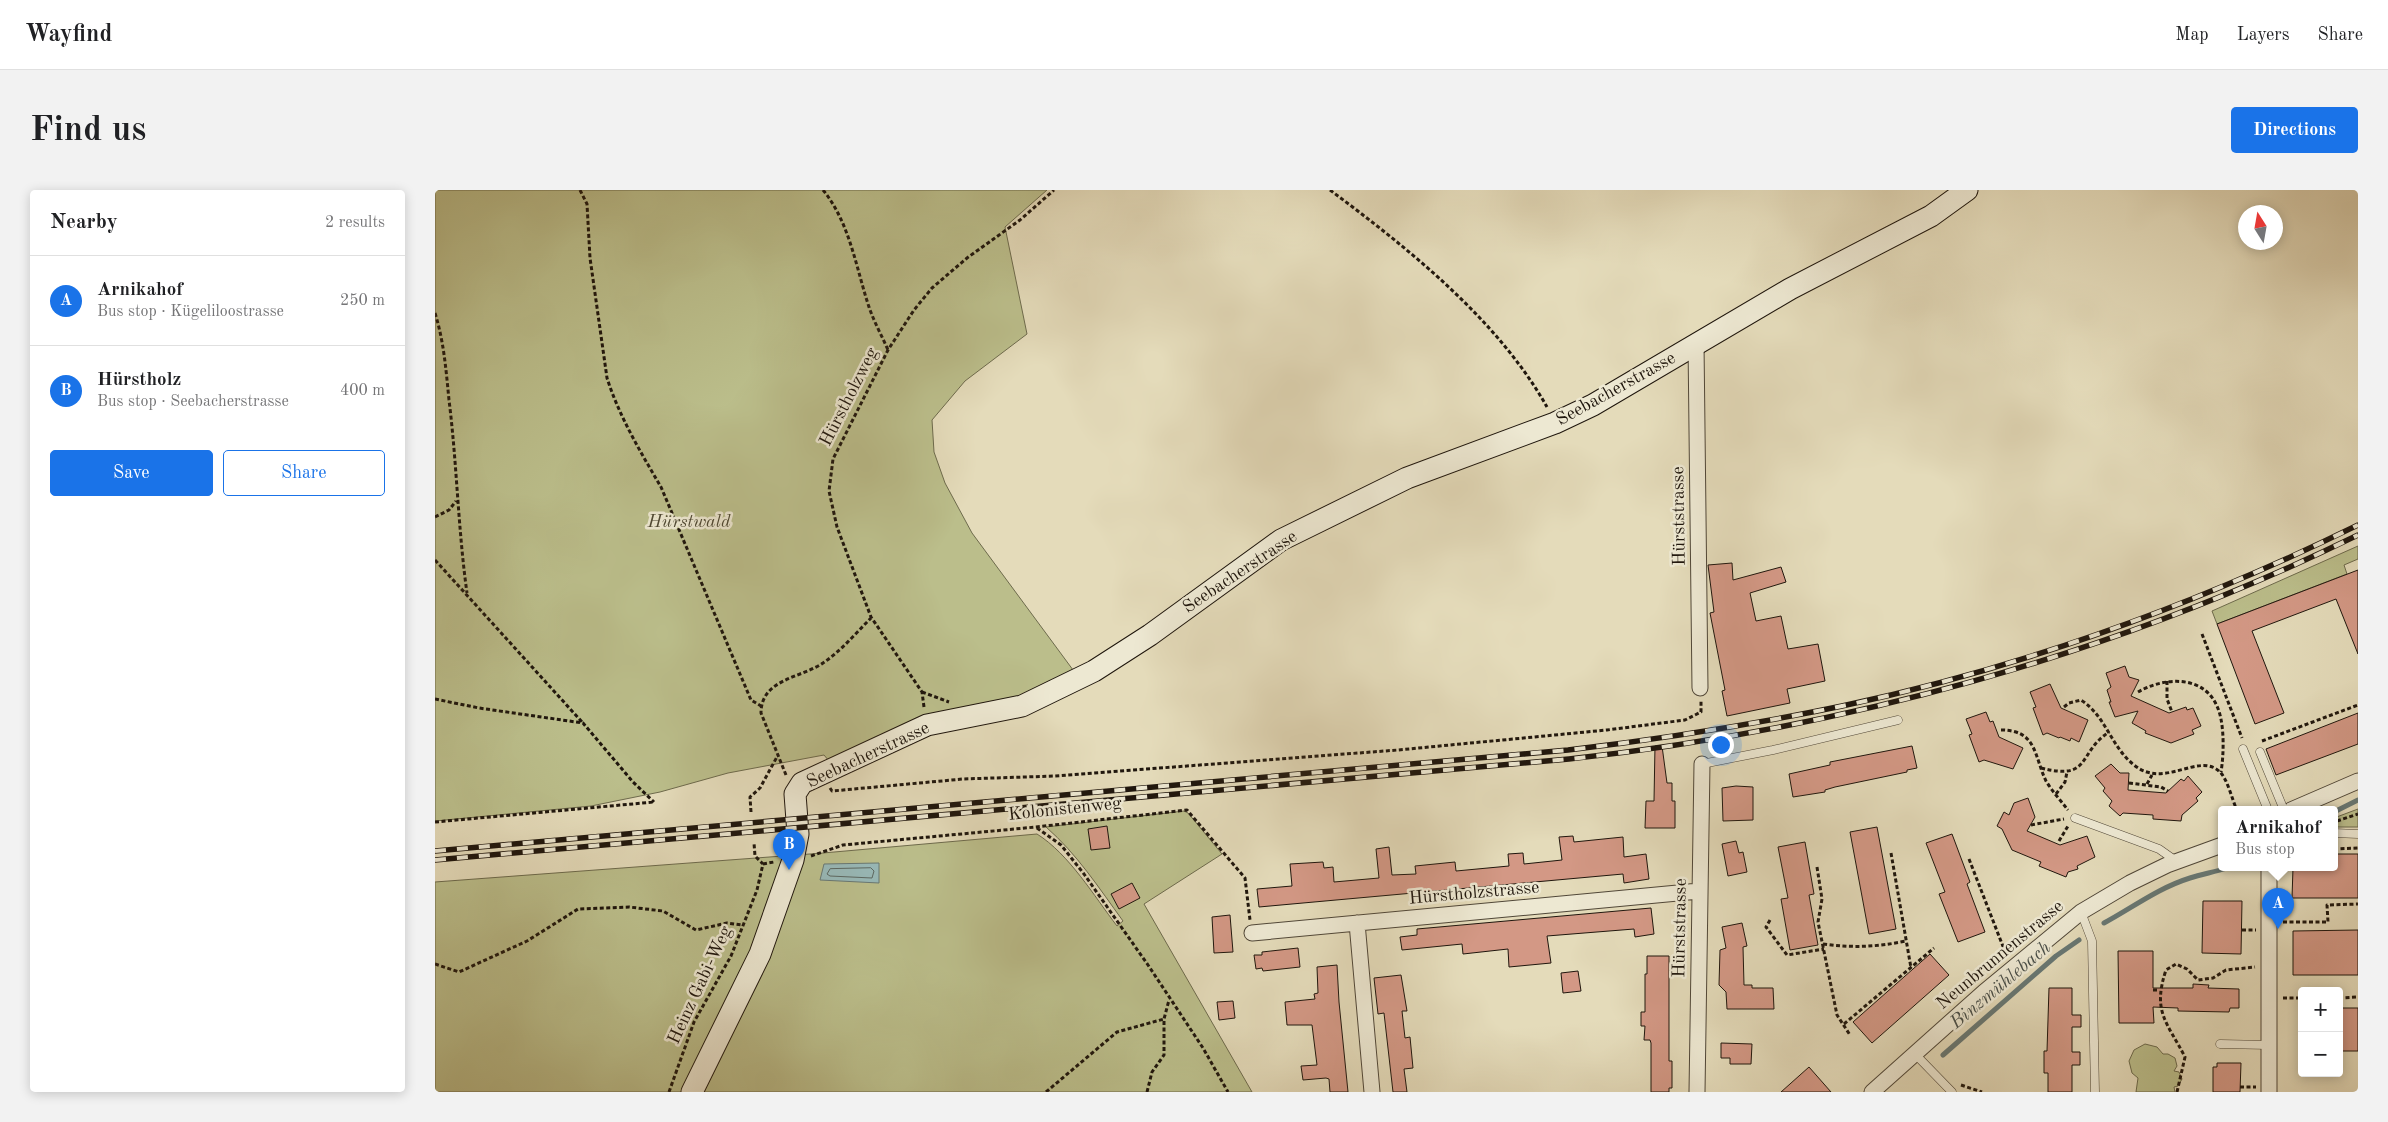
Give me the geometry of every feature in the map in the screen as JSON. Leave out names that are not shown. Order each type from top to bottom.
[{"type":"street","name":"Seebacherstrasse","points":[[692,1092],[761,954],[793,860],[798,834],[795,794],[802,783],[822,772],[927,725],[1022,706],[1094,671],[1149,635],[1281,540],[1407,478],[1555,423],[1593,405],[1790,289],[1931,216],[1967,190]]},
{"type":"street","name":"Hürststrasse","points":[[1696,343],[1700,688]]},
{"type":"street","name":"Hürststrasse","points":[[1697,1092],[1702,764]]},
{"type":"street","points":[[2304,806],[2358,782]]},
{"type":"street","name":"Neunbrunnenstrasse","points":[[1873,1092],[2042,941],[2081,912],[2130,883],[2177,861],[2218,847]]},
{"type":"street","points":[[2264,1089],[2269,1045],[2269,871]]},
{"type":"street","name":"Hürstholzstrasse","points":[[1252,933],[1699,891]]},
{"type":"street","points":[[1357,923],[1372,1092]]},
{"type":"lane","points":[[1702,764],[1773,750],[1898,720]]},
{"type":"lane","points":[[2244,748],[2266,806]]},
{"type":"lane","points":[[2260,752],[2282,806]]},
{"type":"lane","points":[[2075,818],[2159,849],[2177,861]]},
{"type":"lane","points":[[2338,833],[2358,834]]},
{"type":"lane","points":[[2081,912],[2092,941],[2095,1092]]},
{"type":"lane","points":[[2220,1044],[2269,1045]]},
{"type":"lane","points":[[1915,1054],[1952,1092]]},
{"type":"path","points":[[580,190],[587,204],[590,258],[607,378],[612,393],[643,456],[661,487],[751,700],[761,706]]},
{"type":"path","points":[[823,190],[843,225],[853,250],[869,308],[888,350]]},
{"type":"path","name":"Hürstholzweg","points":[[927,725],[921,692],[871,618],[837,527],[829,491],[833,459],[888,350],[914,310],[932,288],[967,258],[1020,220],[1054,190]]},
{"type":"path","points":[[1330,190],[1382,229],[1436,277],[1488,328],[1525,372],[1555,423]]},
{"type":"path","points":[[435,313],[443,347],[454,442],[457,501],[467,594]]},
{"type":"path","points":[[435,517],[449,510],[457,501]]},
{"type":"path","points":[[435,560],[583,723],[633,782],[654,802],[435,822]]},
{"type":"path","points":[[795,794],[761,713],[761,706],[768,692],[785,679],[823,663],[871,618]]},
{"type":"path","points":[[2202,634],[2244,748],[2358,705]]},
{"type":"path","points":[[2138,692],[2152,683],[2167,681],[2187,682],[2199,687],[2216,703],[2220,717],[2224,756],[2221,772],[2235,806]]},
{"type":"path","points":[[2167,681],[2167,699],[2172,712]]},
{"type":"path","points":[[822,772],[832,791],[963,779],[1055,776],[1398,750],[1579,733],[1685,720],[1701,712],[1700,688]]},
{"type":"path","points":[[435,699],[479,708],[583,723]]},
{"type":"path","points":[[2064,707],[2069,703],[2081,700],[2092,707],[2134,765],[2152,775],[2174,773],[2201,766],[2212,767],[2221,772]]},
{"type":"path","points":[[2001,730],[2013,730],[2027,738],[2034,746],[2047,782],[2075,818]]},
{"type":"path","points":[[2041,768],[2067,772],[2083,764],[2090,750],[2109,732]]},
{"type":"path","points":[[751,812],[750,797],[759,788],[779,755]]},
{"type":"path","points":[[2056,794],[2065,782],[2067,772]]},
{"type":"path","points":[[2147,784],[2152,775]]},
{"type":"path","points":[[2129,783],[2147,784],[2161,787],[2168,791]]},
{"type":"path","name":"Kolonistenweg","points":[[805,860],[815,854],[843,845],[1036,827],[1187,810],[1245,878],[1252,933]]},
{"type":"path","points":[[2338,821],[2358,814]]},
{"type":"path","points":[[2031,825],[2075,818]]},
{"type":"path","points":[[2059,841],[2064,830],[2075,818]]},
{"type":"path","points":[[1036,827],[1061,845],[1067,852],[1148,965],[1203,1048],[1228,1092]]},
{"type":"path","name":"Heinz Gabi-Weg","points":[[669,1092],[694,1022],[731,956],[757,890],[763,864],[755,856],[754,843]]},
{"type":"path","points":[[2338,849],[2358,848]]},
{"type":"path","points":[[1891,853],[1911,968]]},
{"type":"path","points":[[1969,859],[2004,949]]},
{"type":"path","points":[[1817,867],[1822,899],[1818,922],[1837,1015],[1850,1035]]},
{"type":"path","points":[[2280,922],[2328,922],[2327,904],[2358,904]]},
{"type":"path","points":[[435,964],[459,972],[527,941],[578,909],[629,908],[663,911],[696,930],[727,923],[742,925]]},
{"type":"path","points":[[1770,920],[1766,926],[1787,955],[1824,949]]},
{"type":"path","points":[[2241,930],[2259,930]]},
{"type":"path","points":[[1823,944],[1859,948],[1879,947],[1906,941]]},
{"type":"path","points":[[1844,1024],[1934,948]]},
{"type":"path","points":[[2177,1092],[2185,1058],[2161,1014],[2159,990],[2166,970],[2176,964],[2187,969],[2199,980],[2199,985]]},
{"type":"path","points":[[2199,980],[2213,978],[2234,968],[2259,967]]},
{"type":"path","points":[[2153,990],[2159,990]]},
{"type":"path","points":[[2343,998],[2358,997]]},
{"type":"path","points":[[2279,998],[2298,998]]},
{"type":"path","points":[[1147,1092],[1152,1072],[1164,1055],[1164,1019],[1169,999]]},
{"type":"path","points":[[1046,1092],[1117,1032],[1164,1019]]},
{"type":"path","points":[[2240,1087],[2264,1089]]},
{"type":"green space","name":"Hürstwald","points":[[435,190],[1047,190],[1005,227],[1027,334],[965,381],[932,420],[934,452],[945,483],[972,533],[1076,674],[1018,701],[829,761],[824,755],[728,773],[660,792],[591,806],[435,821]]},
{"type":"green space","points":[[2358,546],[2358,559],[2344,565],[2347,574],[2217,624],[2212,611]]},
{"type":"green space","points":[[2358,809],[2358,827],[2338,827],[2338,816]]},
{"type":"green space","points":[[1184,811],[1188,813],[1222,854],[1144,904],[1252,1092],[435,1092],[435,882],[823,853],[1037,834],[1049,842],[1070,864],[1117,926],[1123,921],[1078,860],[1046,827]]},
{"type":"green space","points":[[2145,1044],[2157,1047],[2163,1054],[2168,1054],[2175,1058],[2177,1066],[2174,1071],[2179,1072],[2182,1079],[2178,1086],[2174,1087],[2175,1092],[2136,1092],[2138,1078],[2132,1073],[2129,1061],[2134,1050]]},
{"type":"water","points":[[879,863],[879,883],[820,880],[824,864]]},
{"type":"building","points":[[1732,563],[1733,580],[1781,567],[1786,582],[1750,593],[1756,621],[1781,616],[1788,649],[1818,644],[1825,681],[1787,689],[1790,703],[1727,716],[1722,691],[1725,690],[1710,613],[1714,612],[1708,565]]},
{"type":"building","points":[[2358,570],[2358,654],[2336,599],[2252,631],[2284,713],[2255,724],[2217,624]]},
{"type":"building","points":[[2125,666],[2129,677],[2139,680],[2131,696],[2169,713],[2186,707],[2187,710],[2193,708],[2201,726],[2192,730],[2194,734],[2171,743],[2145,733],[2146,731],[2132,723],[2138,711],[2115,717],[2109,702],[2111,702],[2107,690],[2111,687],[2106,673]]},
{"type":"building","points":[[2050,684],[2061,708],[2088,720],[2079,742],[2071,738],[2070,741],[2047,733],[2043,735],[2033,708],[2036,707],[2030,692]]},
{"type":"building","points":[[1986,712],[1990,722],[1993,721],[1999,737],[2023,748],[2013,769],[1984,760],[1979,762],[1969,735],[1972,734],[1966,719]]},
{"type":"building","points":[[2358,713],[2358,744],[2276,775],[2266,749]]},
{"type":"building","points":[[1655,746],[1662,746],[1667,783],[1672,783],[1672,801],[1675,801],[1675,828],[1645,828],[1646,801],[1654,801]]},
{"type":"building","points":[[1912,746],[1917,768],[1907,770],[1907,772],[1835,787],[1825,790],[1825,792],[1793,797],[1789,774],[1830,765],[1830,762]]},
{"type":"building","points":[[2111,764],[2120,773],[2129,773],[2128,790],[2166,793],[2181,779],[2184,781],[2188,776],[2202,792],[2196,798],[2198,801],[2182,815],[2181,821],[2153,819],[2153,815],[2123,813],[2120,816],[2109,806],[2112,801],[2103,791],[2105,788],[2095,776]]},
{"type":"building","points":[[1736,786],[1753,787],[1753,820],[1723,821],[1722,788]]},
{"type":"building","points":[[2028,798],[2035,817],[2027,831],[2060,845],[2087,836],[2095,857],[2077,866],[2078,869],[2068,872],[2066,877],[2039,866],[2041,862],[2012,850],[2002,829],[1997,826],[2004,812],[2009,815],[2014,803]]},
{"type":"building","points":[[1107,826],[1110,848],[1091,850],[1088,829]]},
{"type":"building","points":[[1877,827],[1896,929],[1869,934],[1850,832]]},
{"type":"building","points":[[1952,834],[1970,882],[1967,884],[1985,932],[1958,942],[1939,894],[1945,892],[1926,843]]},
{"type":"building","points":[[1573,836],[1574,842],[1623,837],[1624,857],[1646,854],[1649,879],[1624,883],[1623,874],[1259,907],[1257,889],[1292,886],[1290,864],[1323,862],[1324,868],[1333,867],[1334,882],[1379,878],[1376,849],[1389,847],[1392,875],[1416,874],[1415,866],[1455,862],[1456,871],[1509,866],[1508,854],[1523,853],[1524,864],[1562,860],[1559,837]]},
{"type":"building","points":[[1736,841],[1739,853],[1743,852],[1747,872],[1728,876],[1722,844]]},
{"type":"building","points":[[1805,842],[1814,894],[1809,895],[1818,945],[1790,950],[1781,899],[1788,898],[1778,847]]},
{"type":"building","points":[[2338,854],[2358,854],[2358,898],[2292,898],[2293,871],[2338,871]]},
{"type":"building","points":[[1132,883],[1140,898],[1119,909],[1111,894]]},
{"type":"building","points":[[2203,901],[2242,901],[2241,954],[2202,953]]},
{"type":"building","points":[[1651,908],[1654,934],[1635,937],[1634,929],[1547,936],[1551,963],[1509,967],[1508,949],[1463,954],[1462,944],[1402,950],[1400,937],[1417,935],[1417,929]]},
{"type":"building","points":[[1230,915],[1233,952],[1214,953],[1212,917]]},
{"type":"building","points":[[1742,923],[1747,946],[1743,947],[1744,985],[1752,985],[1752,988],[1773,988],[1774,1009],[1727,1009],[1726,992],[1719,985],[1720,950],[1726,948],[1722,927]]},
{"type":"building","points":[[2358,930],[2358,975],[2293,975],[2293,931]]},
{"type":"building","points":[[1298,948],[1300,967],[1263,971],[1262,968],[1256,969],[1254,955],[1262,955],[1262,952]]},
{"type":"building","points":[[2118,951],[2153,951],[2153,988],[2193,988],[2193,984],[2209,985],[2208,988],[2239,989],[2239,1008],[2230,1008],[2229,1012],[2178,1011],[2178,1008],[2153,1007],[2154,1023],[2119,1023]]},
{"type":"building","points":[[1930,954],[1949,975],[1872,1043],[1853,1022]]},
{"type":"building","points":[[1647,956],[1669,956],[1669,1061],[1672,1061],[1672,1088],[1669,1088],[1669,1092],[1651,1092],[1651,1043],[1650,1040],[1644,1040],[1645,1026],[1641,1026],[1641,1012],[1645,1012]]},
{"type":"building","points":[[1337,965],[1348,1092],[1330,1092],[1329,1079],[1326,1078],[1303,1080],[1301,1066],[1317,1065],[1312,1025],[1287,1025],[1285,1002],[1315,999],[1314,994],[1318,993],[1317,967]]},
{"type":"building","points":[[1578,971],[1581,991],[1563,993],[1561,973]]},
{"type":"building","points":[[1401,975],[1407,1011],[1402,1011],[1405,1038],[1410,1037],[1413,1068],[1404,1069],[1407,1092],[1393,1092],[1384,1013],[1378,1014],[1374,978]]},
{"type":"building","points":[[2049,988],[2072,988],[2072,1015],[2081,1015],[2081,1027],[2072,1027],[2072,1052],[2080,1052],[2080,1065],[2072,1065],[2072,1092],[2048,1092],[2048,1073],[2044,1073],[2044,1051],[2047,1051]]},
{"type":"building","points":[[1233,1001],[1235,1018],[1219,1020],[1217,1002]]},
{"type":"building","points":[[2343,1008],[2358,1008],[2358,1051],[2343,1051]]},
{"type":"building","points":[[1721,1043],[1752,1044],[1751,1064],[1730,1064],[1730,1058],[1721,1058]]},
{"type":"building","points":[[2217,1063],[2241,1063],[2240,1092],[2213,1092],[2213,1067],[2217,1067]]},
{"type":"building","points":[[1809,1067],[1831,1092],[1781,1092]]},
{"type":"waterway","name":"Binzmühlebach","points":[[2338,810],[2358,800]]},
{"type":"waterway","name":"Binzmühlebach","points":[[2104,923],[2167,887],[2218,870]]},
{"type":"waterway","name":"Binzmühlebach","points":[[1943,1055],[2056,956],[2079,940]]},
{"type":"railway","points":[[435,851],[1568,750],[1740,725],[1808,713],[1909,691],[2041,653],[2106,631],[2234,582],[2358,525]]},
{"type":"railway","points":[[435,860],[1569,759],[1671,746],[1773,728],[1873,707],[1973,681],[2072,651],[2169,617],[2264,578],[2358,535]]},
{"type":"place","name":"Hürstholz","points":[[789,870]]},
{"type":"place","name":"Arnikahof","points":[[2278,929]]}]
